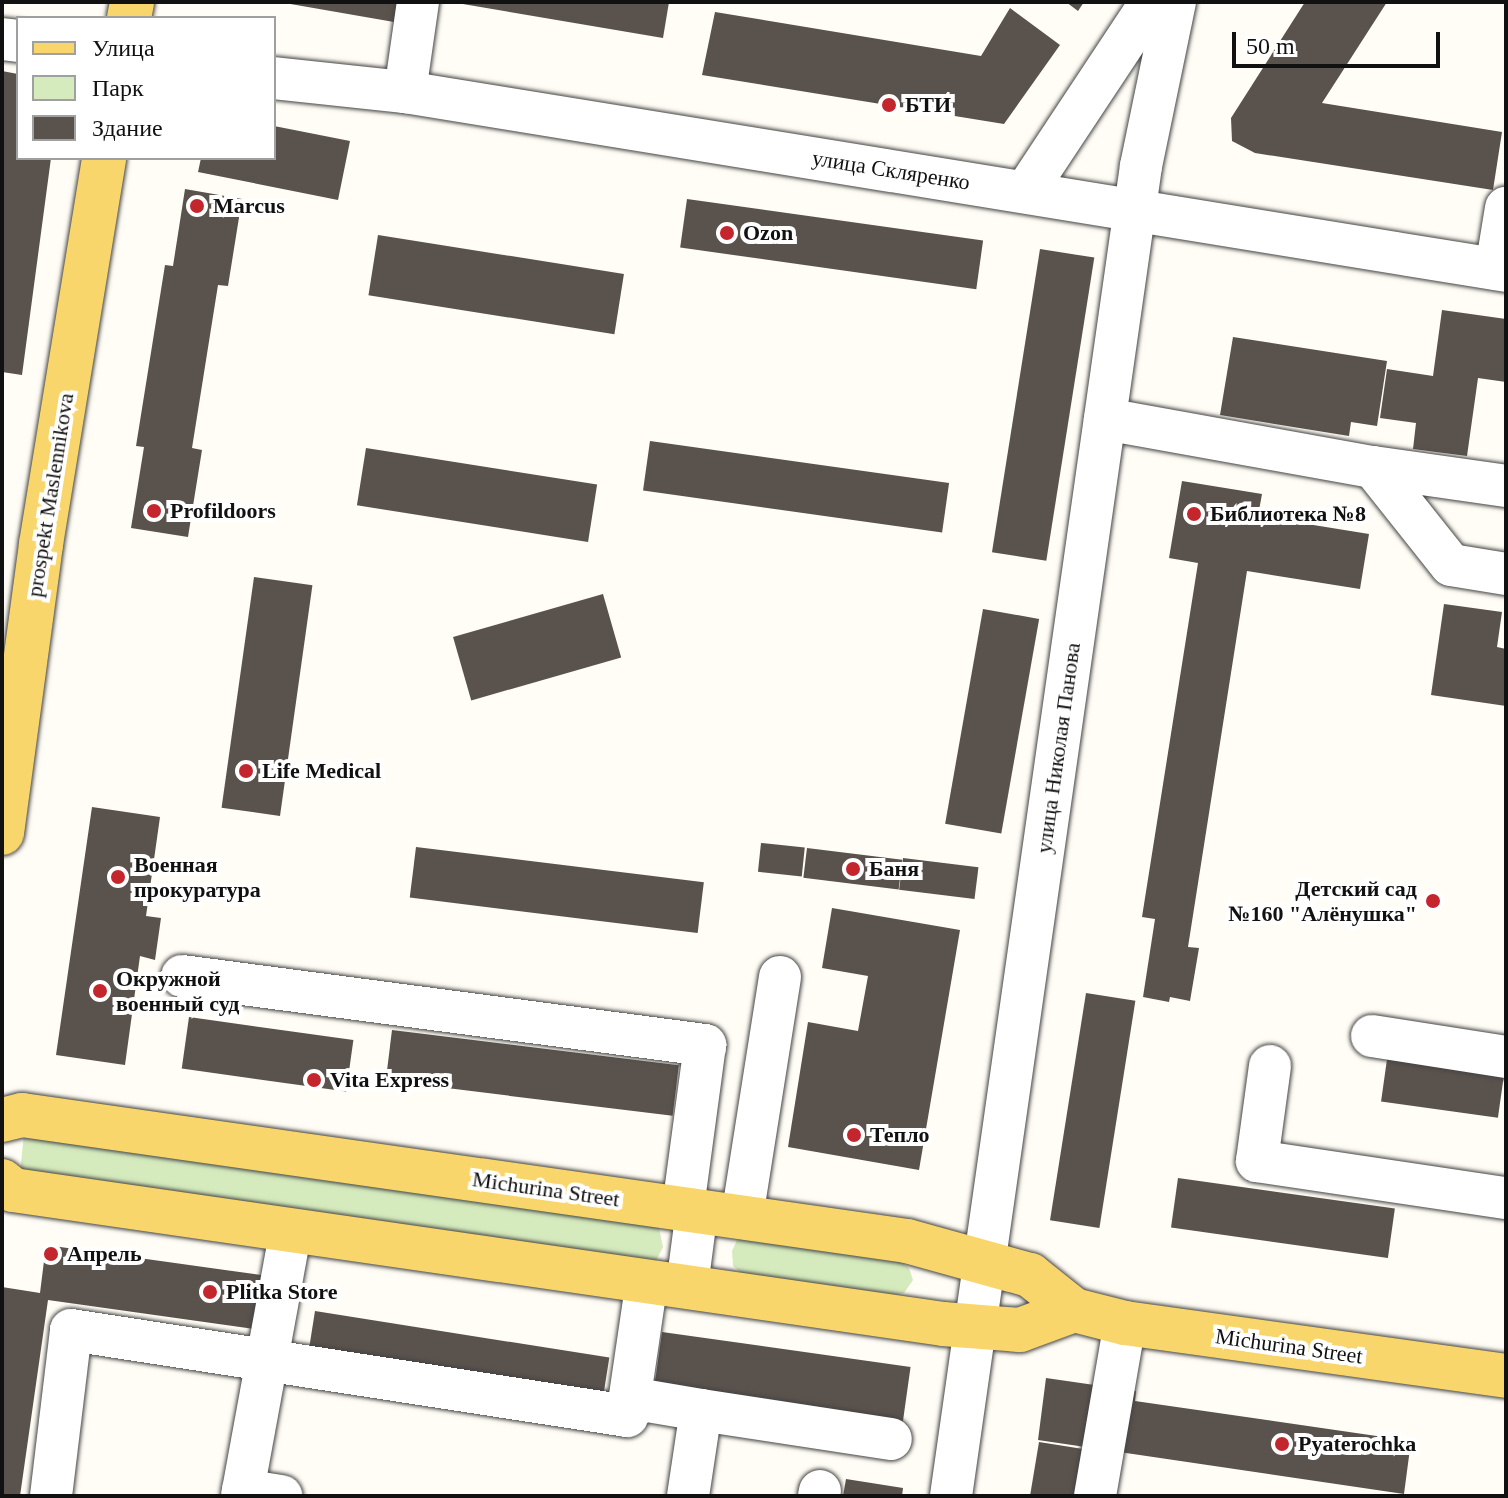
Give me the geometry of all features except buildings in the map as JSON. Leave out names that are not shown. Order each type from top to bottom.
[{"type":"main road","name":"prospekt Maslennikova","points":[[2,833],[41,544],[104,160]]},
{"type":"main road","name":"Michurina Street","points":[[2,1120],[22,1115],[907,1241],[1030,1275],[1074,1310],[1125,1323],[1506,1376]]},
{"type":"main road","points":[[2,1181],[13,1190],[978,1328],[1020,1330],[1074,1310]]},
{"type":"street","points":[[405,92],[418,2]]},
{"type":"street","points":[[1026,191],[1151,2]]},
{"type":"street","name":"улица Николая Панова","points":[[951,1496],[978,1328],[1135,210],[1175,2]]},
{"type":"street","name":"улица Скляренко","points":[[276,78],[405,92],[1501,270]]},
{"type":"street","points":[[1501,270],[1506,208]]},
{"type":"street","points":[[1105,419],[1373,467],[1506,486]]},
{"type":"street","points":[[1373,467],[1451,565],[1506,574]]},
{"type":"street","points":[[51,1496],[71,1330],[627,1416],[690,1209],[705,1045],[182,976]]},
{"type":"street","points":[[742,1217],[780,977]]},
{"type":"street","points":[[1372,1036],[1506,1057]]},
{"type":"street","points":[[1270,1066],[1257,1161],[1506,1198]]},
{"type":"street","points":[[255,1494],[269,1359],[291,1230]]},
{"type":"street","points":[[1107,1494],[1125,1323]]},
{"type":"street","points":[[630,1398],[891,1439]]},
{"type":"street","points":[[688,1496],[701,1410]]},
{"type":"green space","points":[[24,1134],[643,1217],[659,1228],[663,1247],[656,1261],[20,1173]]},
{"type":"green space","points":[[753,1233],[888,1253],[909,1268],[913,1280],[904,1293],[888,1297],[746,1277],[733,1266],[732,1251],[737,1240]]},
{"type":"place","name":"БТИ","points":[[889,105]]},
{"type":"place","name":"Marcus","points":[[197,206]]},
{"type":"place","name":"Ozon","points":[[727,233]]},
{"type":"place","name":"Profildoors","points":[[154,511]]},
{"type":"place","name":"Библиотека №8","points":[[1194,514]]},
{"type":"place","name":"Life Medical","points":[[246,771]]},
{"type":"place","name":"Баня","points":[[853,869]]},
{"type":"place","name":"Военная прокуратура","points":[[118,877]]},
{"type":"place","name":"Детский сад №160 \"Алёнушка\"","points":[[1433,901]]},
{"type":"place","name":"Окружной военный суд","points":[[100,991]]},
{"type":"place","name":"Vita Express","points":[[314,1080]]},
{"type":"place","name":"Тепло","points":[[854,1135]]},
{"type":"place","name":"Апрель","points":[[51,1254]]},
{"type":"place","name":"Plitka Store","points":[[210,1292]]},
{"type":"place","name":"Pyaterochka","points":[[1282,1444]]}]
